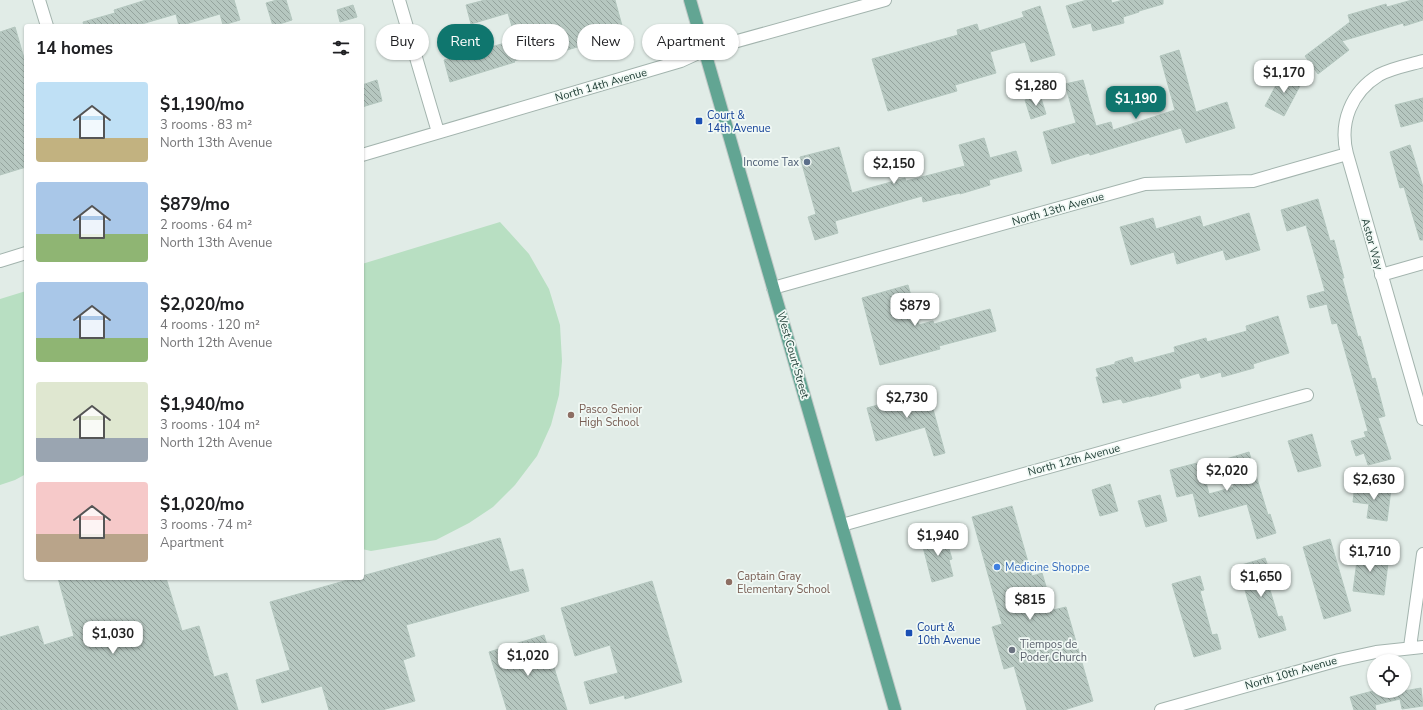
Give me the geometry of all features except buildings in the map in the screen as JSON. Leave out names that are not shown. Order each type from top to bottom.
[{"type":"main road","name":"West Court Street","points":[[690,0],[697,24]]},
{"type":"main road","name":"West Court Street","points":[[708,60],[895,710]]},
{"type":"street","points":[[39,0],[46,24]]},
{"type":"street","points":[[399,0],[438,132]]},
{"type":"street","name":"North 14th Avenue","points":[[739,41],[885,0]]},
{"type":"street","name":"North 14th Avenue","points":[[364,154],[684,60]]},
{"type":"street","name":"Astor Way","points":[[1423,61],[1394,69],[1376,77],[1369,82],[1359,92],[1351,104],[1346,118],[1344,132],[1347,154],[1423,419]]},
{"type":"street","name":"North 13th Avenue","points":[[773,288],[1145,184],[1253,181],[1347,154]]},
{"type":"street","points":[[0,261],[24,254]]},
{"type":"street","points":[[1381,275],[1423,263]]},
{"type":"street","name":"North 12th Avenue","points":[[842,525],[1307,395]]},
{"type":"street","points":[[1410,648],[1423,554]]},
{"type":"street","name":"North 10th Avenue","points":[[1161,710],[1339,660],[1376,652],[1423,647]]},
{"type":"green space","points":[[500,222],[529,254],[549,289],[560,325],[562,361],[559,395],[551,425],[537,456],[515,485],[493,507],[469,523],[436,540],[371,551],[364,549],[364,263]]},
{"type":"green space","points":[[24,292],[24,475],[0,485],[0,299]]},
{"type":"place","name":"Court & 14th Avenue","points":[[699,121]]},
{"type":"place","name":"Income Tax","points":[[807,162]]},
{"type":"place","name":"Pasco Senior High School","points":[[571,415]]},
{"type":"place","name":"Medicine Shoppe","points":[[997,567]]},
{"type":"place","name":"Captain Gray Elementary School","points":[[729,582]]},
{"type":"place","name":"Court & 10th Avenue","points":[[909,633]]},
{"type":"place","name":"Tiempos de Poder Church","points":[[1012,650]]}]
